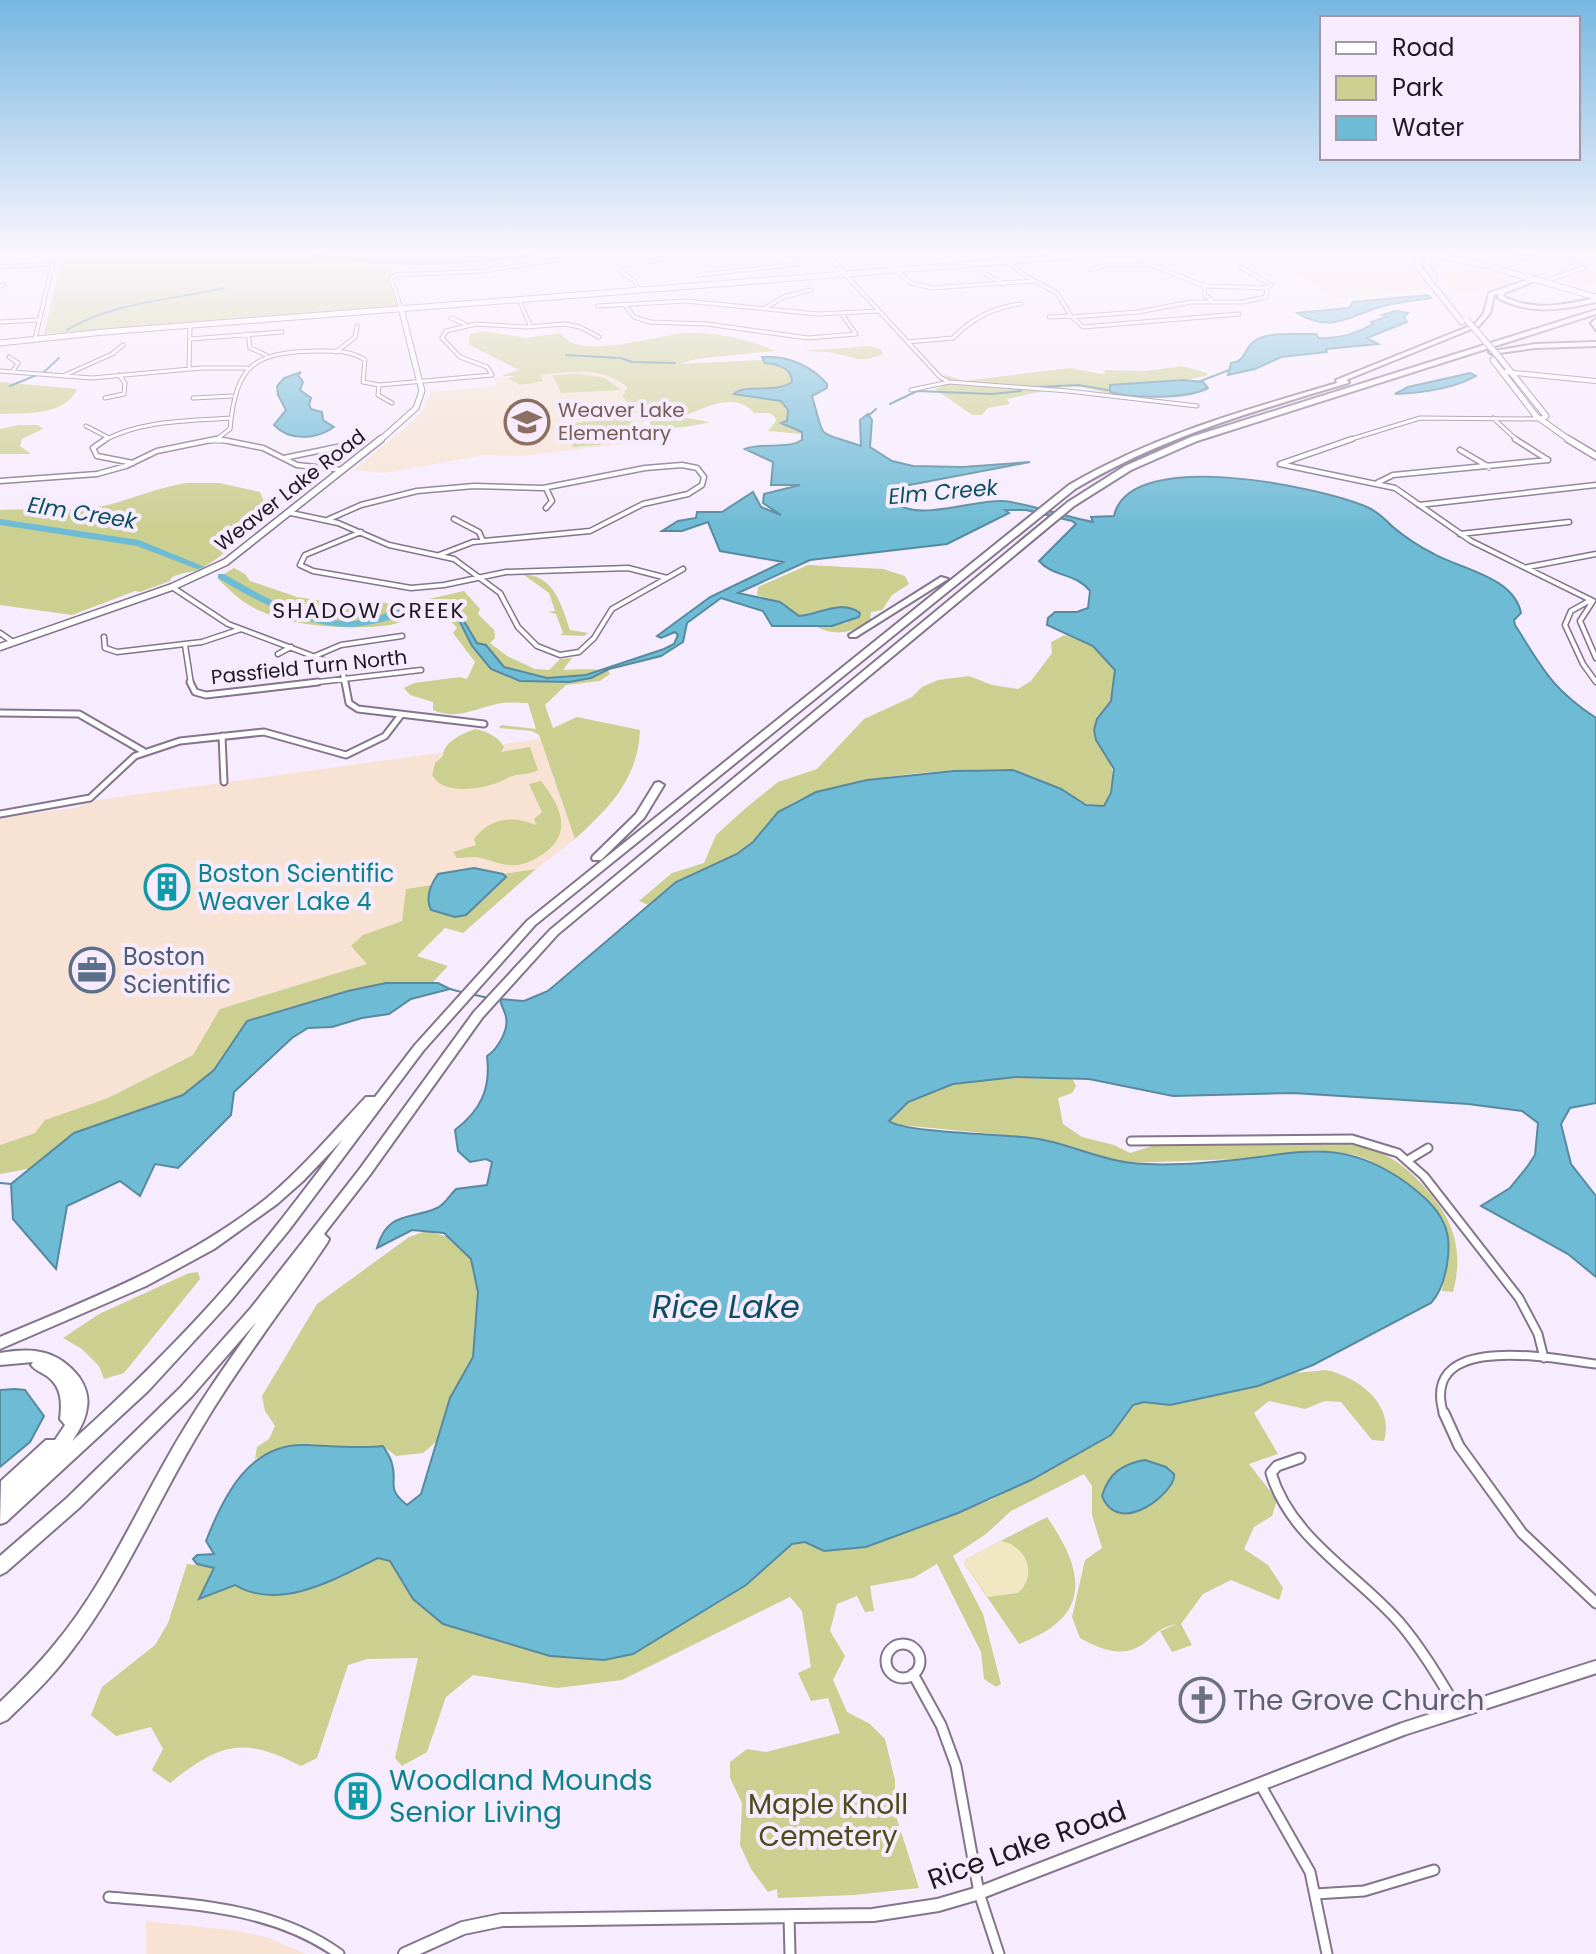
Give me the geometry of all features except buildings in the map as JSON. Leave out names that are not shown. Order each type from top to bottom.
[{"type":"highway","points":[[1312,392],[1427,345]]},
{"type":"highway","points":[[531,923],[987,552],[1046,506],[1100,470],[1152,444],[1449,345]]},
{"type":"highway","points":[[0,1714],[46,1671],[84,1623],[195,1424],[364,1173],[478,1015],[554,932],[1051,520],[1118,473],[1181,444],[1490,345]]},
{"type":"highway","points":[[1369,383],[1509,349],[1575,345]]},
{"type":"highway","points":[[853,635],[987,552]]},
{"type":"highway","points":[[0,1517],[142,1387],[223,1300],[452,1009],[531,923],[629,829],[659,785]]},
{"type":"highway","points":[[0,1343],[173,1266],[217,1241],[274,1200],[419,1048]]},
{"type":"highway","points":[[0,1567],[73,1503],[186,1392],[256,1312],[364,1173]]},
{"type":"highway","points":[[0,1361],[17,1355],[57,1363],[71,1375],[78,1402],[75,1424],[60,1447],[0,1503]]},
{"type":"highway","points":[[0,1361],[21,1361],[50,1369],[61,1377],[70,1401],[69,1417],[62,1433],[0,1492]]},
{"type":"main road","points":[[411,345],[420,381]]},
{"type":"main road","points":[[1485,345],[1509,374],[1536,416],[1596,456]]},
{"type":"main road","name":"Weaver Lake Road","points":[[0,647],[172,587],[226,562],[412,413],[420,398],[420,381]]},
{"type":"street","points":[[63,376],[114,353],[123,345]]},
{"type":"street","points":[[189,368],[190,345]]},
{"type":"street","points":[[250,345],[266,355]]},
{"type":"street","points":[[336,352],[345,345]]},
{"type":"street","points":[[0,481],[97,474],[133,463],[157,451],[217,439],[229,431],[232,396],[247,368],[266,355],[293,351],[336,352],[363,358],[363,382],[379,385],[492,375],[487,367],[460,357],[449,345]]},
{"type":"street","points":[[911,345],[940,377],[949,382]]},
{"type":"street","points":[[9,357],[18,363],[13,371]]},
{"type":"street","points":[[0,371],[92,378],[189,368],[247,368]]},
{"type":"street","points":[[1509,374],[1596,382]]},
{"type":"street","points":[[105,398],[124,394],[125,383],[119,375]]},
{"type":"street","points":[[911,390],[949,382],[1068,391],[1197,406]]},
{"type":"street","points":[[379,385],[378,395],[392,403]]},
{"type":"street","points":[[193,398],[232,396]]},
{"type":"street","points":[[133,463],[94,454],[95,445],[151,427],[231,418]]},
{"type":"street","points":[[1377,483],[1393,475],[1548,460],[1515,439],[1493,418]]},
{"type":"street","points":[[1542,419],[1413,419],[1280,464],[1395,488],[1460,534],[1567,590],[1594,600]]},
{"type":"street","points":[[86,426],[109,438]]},
{"type":"street","points":[[217,439],[263,448],[302,466],[343,470]]},
{"type":"street","points":[[284,458],[342,446]]},
{"type":"street","points":[[1460,450],[1489,467]]},
{"type":"street","points":[[324,519],[418,492],[471,486],[546,488],[627,471],[685,466],[697,468],[704,479],[698,489],[643,504],[596,529],[565,535],[483,541],[459,545],[439,555]]},
{"type":"street","points":[[1419,505],[1595,486]]},
{"type":"street","points":[[546,488],[552,501],[546,508]]},
{"type":"street","points":[[289,514],[324,519],[389,545],[454,559],[500,593],[518,627],[550,654],[579,652],[588,645],[612,609],[683,569]]},
{"type":"street","points":[[454,519],[479,532],[483,541]]},
{"type":"street","points":[[1460,534],[1569,522]]},
{"type":"street","points":[[361,532],[305,555],[300,565],[313,571],[401,587],[437,586],[506,572],[628,568],[667,578]]},
{"type":"street","points":[[1528,567],[1596,554]]},
{"type":"street","points":[[172,587],[213,616],[340,669],[347,699],[353,706],[365,711],[484,724]]},
{"type":"street","points":[[1594,600],[1576,606],[1565,621],[1579,657],[1596,682]]},
{"type":"street","points":[[1579,657],[1596,658],[1580,621],[1594,600]]},
{"type":"street","points":[[104,637],[105,648],[117,652],[212,640],[241,629]]},
{"type":"street","points":[[0,633],[13,642]]},
{"type":"street","points":[[315,656],[352,643],[402,636]]},
{"type":"street","name":"Passfield Turn North","points":[[185,645],[191,687],[200,694],[219,695],[421,670]]},
{"type":"street","points":[[278,654],[291,647]]},
{"type":"street","points":[[0,713],[79,714],[143,751]]},
{"type":"street","points":[[0,814],[90,798],[101,791],[120,768],[143,751],[168,744],[272,733],[346,755],[385,736],[401,715]]},
{"type":"street","points":[[222,736],[224,782]]},
{"type":"street","points":[[1131,1141],[1352,1139],[1385,1148],[1408,1160],[1424,1176],[1519,1298],[1538,1334],[1544,1358]]},
{"type":"street","points":[[1408,1160],[1428,1148]]},
{"type":"street","points":[[1596,1364],[1544,1358],[1481,1357],[1454,1369],[1444,1383],[1440,1403],[1459,1446],[1529,1542],[1596,1603]]},
{"type":"street","points":[[1300,1458],[1277,1466],[1271,1473],[1282,1498],[1319,1546],[1401,1625],[1458,1710]]},
{"type":"street","name":"Rice Lake Road","points":[[405,1954],[463,1928],[502,1920],[895,1913],[979,1893],[1458,1710],[1596,1667]]},
{"type":"street","points":[[913,1674],[941,1725],[956,1766],[979,1893],[999,1954]]},
{"type":"street","points":[[1260,1784],[1298,1846],[1315,1894],[1327,1954]]},
{"type":"street","points":[[1315,1894],[1364,1891],[1434,1870]]},
{"type":"street","points":[[109,1897],[267,1917],[301,1929],[339,1954]]},
{"type":"street","points":[[789,1917],[790,1954]]},
{"type":"shaded area","name":"Weaver Lake Elementary","points":[[580,371],[612,376],[621,381],[638,413],[652,413],[653,417],[642,424],[650,441],[520,456],[484,455],[385,473],[354,470],[413,421],[423,410],[431,392],[496,386],[494,378]]},
{"type":"shaded area","points":[[540,739],[575,839],[536,869],[407,889],[402,921],[363,935],[368,964],[221,1009],[193,1055],[108,1098],[46,1120],[35,1133],[0,1145],[0,818],[75,808],[98,800]]},
{"type":"shaded area","points":[[146,1921],[238,1931],[269,1938],[305,1954],[146,1954]]},
{"type":"green space","points":[[469,345],[760,345],[775,351],[696,359],[680,364],[762,360],[777,364],[791,375],[792,382],[777,388],[734,394],[781,401],[788,410],[785,425],[797,427],[802,434],[768,431],[776,421],[775,417],[769,413],[754,413],[746,406],[728,402],[682,417],[710,422],[673,428],[651,427],[650,422],[655,415],[633,412],[623,396],[627,387],[617,380],[596,373],[574,372],[540,375],[543,381],[520,385],[508,378],[516,376],[501,376],[519,370]]},
{"type":"green space","points":[[868,346],[881,349],[883,354],[860,359],[829,352],[803,351]]},
{"type":"green space","points":[[1182,366],[1207,373],[1206,376],[1180,381],[1110,385],[1111,394],[1082,387],[1063,387],[1007,399],[1010,404],[988,408],[982,415],[972,415],[935,389],[943,386],[940,382],[950,381],[943,374],[964,381],[1070,368],[1101,374],[1106,370],[1145,371]]},
{"type":"green space","points":[[579,374],[605,378],[621,390],[561,393],[553,375]]},
{"type":"green space","points":[[0,382],[77,389],[72,398],[54,409],[0,414]]},
{"type":"green space","points":[[631,418],[634,430],[628,435],[614,442],[589,446],[573,447],[561,424]]},
{"type":"green space","points":[[38,425],[43,429],[22,439],[20,446],[31,454],[0,454],[0,429]]},
{"type":"green space","points":[[187,483],[219,483],[260,492],[268,512],[210,564],[140,592],[135,591],[72,615],[0,605],[0,510],[94,507]]},
{"type":"green space","points":[[808,565],[883,569],[905,576],[909,584],[892,595],[882,610],[871,612],[870,621],[849,631],[830,632],[815,626],[847,623],[852,608],[829,608],[799,616],[780,602],[757,595],[758,587]]},
{"type":"green space","points":[[234,568],[250,581],[297,597],[348,605],[378,601],[398,606],[464,591],[480,609],[478,614],[494,630],[495,638],[490,643],[507,656],[535,669],[549,670],[560,659],[572,658],[563,670],[608,670],[610,674],[600,681],[566,685],[545,705],[553,728],[577,717],[640,730],[628,778],[600,815],[575,839],[539,735],[532,731],[499,728],[501,725],[536,729],[528,703],[502,703],[468,712],[442,713],[433,710],[433,702],[410,695],[404,688],[414,683],[460,677],[467,679],[475,662],[453,633],[457,628],[449,620],[431,612],[395,624],[373,627],[333,627],[292,621],[255,608],[237,597],[217,578]]},
{"type":"green space","points":[[524,575],[534,576],[550,586],[560,602],[570,630],[588,633],[584,636],[560,635],[563,633],[556,614],[548,612],[555,611],[549,593]]},
{"type":"green space","points":[[1065,635],[1093,646],[1115,670],[1111,701],[1096,740],[1110,763],[1114,780],[1105,806],[1082,802],[1034,777],[1009,770],[929,772],[867,780],[838,786],[792,803],[738,853],[677,882],[648,905],[639,901],[672,873],[704,863],[716,835],[747,807],[778,782],[817,769],[864,719],[912,697],[922,687],[938,680],[969,676],[992,685],[1018,689],[1031,681],[1052,653],[1051,642]]},
{"type":"green space","points":[[475,729],[498,740],[504,747],[501,752],[530,747],[538,770],[479,788],[457,789],[438,782],[432,775],[435,763],[454,739]]},
{"type":"green space","points":[[541,781],[558,808],[561,826],[555,843],[547,851],[518,865],[475,857],[457,858],[453,852],[476,845],[474,839],[494,823],[510,819],[536,825],[534,819],[542,812],[529,784]]},
{"type":"green space","points":[[536,869],[463,933],[445,928],[417,956],[448,966],[433,982],[366,992],[60,1163],[0,1174],[0,1145],[35,1133],[45,1120],[108,1098],[193,1055],[220,1009],[367,964],[351,946],[363,935],[402,921],[406,889]]},
{"type":"green space","points":[[1072,1078],[1076,1086],[1072,1093],[1058,1098],[1063,1124],[1082,1137],[1114,1145],[1130,1153],[1155,1145],[1327,1143],[1364,1147],[1385,1155],[1416,1178],[1449,1222],[1457,1256],[1453,1292],[1442,1291],[1448,1233],[1443,1219],[1422,1195],[1403,1181],[1355,1155],[1316,1150],[1237,1159],[1128,1163],[1035,1138],[900,1125],[889,1121],[900,1108],[929,1090],[982,1079]]},
{"type":"green space","points":[[426,1231],[452,1238],[471,1259],[478,1292],[473,1357],[450,1398],[437,1441],[423,1453],[396,1456],[383,1446],[304,1444],[276,1450],[255,1459],[257,1447],[269,1439],[275,1426],[265,1411],[262,1396],[317,1304],[409,1237]]},
{"type":"green space","points":[[198,1272],[200,1279],[124,1373],[104,1379],[99,1366],[82,1349],[63,1338],[99,1314],[189,1273]]},
{"type":"green space","name":"Maple Knoll Cemetery","points":[[1326,1370],[1350,1379],[1371,1394],[1384,1415],[1384,1441],[1372,1440],[1341,1402],[1325,1401],[1305,1409],[1269,1401],[1254,1413],[1278,1454],[1249,1464],[1277,1500],[1272,1516],[1254,1527],[1244,1549],[1268,1565],[1283,1588],[1279,1600],[1231,1580],[1203,1594],[1181,1624],[1192,1645],[1172,1652],[1160,1631],[1177,1624],[1160,1630],[1132,1650],[1102,1648],[1080,1638],[1072,1617],[1085,1560],[1102,1548],[1092,1515],[1092,1486],[1084,1474],[1011,1511],[986,1534],[953,1556],[983,1614],[1001,1684],[996,1687],[984,1679],[981,1652],[937,1564],[913,1578],[870,1586],[874,1611],[865,1612],[857,1596],[837,1604],[830,1631],[845,1656],[833,1680],[847,1712],[870,1724],[885,1739],[895,1780],[895,1813],[919,1888],[778,1898],[777,1889],[768,1892],[751,1869],[740,1845],[742,1803],[730,1778],[730,1762],[747,1749],[766,1752],[840,1733],[828,1698],[811,1701],[798,1673],[811,1667],[802,1611],[790,1597],[622,1680],[557,1688],[473,1675],[446,1697],[427,1752],[402,1766],[395,1758],[418,1658],[367,1659],[348,1665],[317,1758],[301,1766],[263,1750],[232,1748],[203,1759],[170,1783],[152,1770],[163,1749],[151,1727],[116,1736],[91,1715],[102,1687],[155,1645],[168,1623],[187,1564],[214,1567],[200,1599],[235,1585],[246,1591],[330,1582],[378,1558],[390,1561],[413,1599],[443,1624],[604,1660],[633,1654],[722,1601],[746,1585],[792,1544],[805,1542],[824,1551],[866,1547],[991,1500],[1111,1435],[1133,1405],[1144,1402],[1170,1405],[1258,1386],[1294,1373]]},
{"type":"green space","points":[[1047,1517],[1069,1557],[1075,1575],[1075,1591],[1070,1607],[1060,1621],[1019,1644],[964,1563],[966,1559]]},
{"type":"sand","points":[[1001,1541],[1023,1555],[1027,1562],[1027,1578],[1018,1593],[988,1597],[964,1563],[966,1559]]},
{"type":"water","points":[[1366,345],[1281,357],[1255,369],[1228,375],[1231,363],[1242,358],[1249,346]]},
{"type":"water","name":"Rice Lake","points":[[762,357],[798,363],[827,384],[827,388],[812,396],[821,428],[829,435],[861,446],[860,420],[868,414],[872,420],[870,447],[892,461],[913,466],[963,467],[1030,462],[899,487],[892,491],[890,497],[912,510],[1003,501],[1093,522],[1091,517],[1114,516],[1127,494],[1154,482],[1190,477],[1273,483],[1369,508],[1423,548],[1498,582],[1508,591],[1521,613],[1514,620],[1515,625],[1541,666],[1568,697],[1596,718],[1596,1103],[1570,1108],[1561,1124],[1571,1164],[1596,1196],[1596,1277],[1568,1254],[1481,1206],[1510,1188],[1535,1155],[1538,1123],[1522,1111],[1468,1104],[1293,1093],[1173,1096],[1089,1079],[1016,1077],[953,1084],[908,1102],[889,1121],[934,1131],[1045,1140],[1132,1163],[1228,1161],[1301,1152],[1337,1153],[1371,1162],[1413,1188],[1441,1218],[1447,1233],[1448,1254],[1441,1287],[1431,1303],[1313,1365],[1258,1386],[1170,1405],[1144,1402],[1133,1405],[1111,1435],[1031,1480],[958,1513],[866,1547],[824,1551],[805,1542],[792,1544],[746,1585],[633,1654],[604,1660],[550,1656],[443,1624],[413,1599],[390,1561],[378,1558],[327,1582],[289,1594],[252,1592],[235,1585],[199,1599],[214,1568],[197,1564],[193,1559],[197,1555],[214,1554],[206,1541],[221,1506],[242,1475],[270,1452],[287,1446],[383,1446],[391,1462],[396,1494],[407,1505],[421,1494],[450,1398],[473,1357],[478,1292],[471,1259],[444,1233],[412,1230],[377,1248],[381,1236],[393,1222],[437,1208],[456,1189],[487,1185],[492,1162],[486,1159],[470,1162],[458,1151],[455,1130],[472,1115],[482,1098],[487,1079],[487,1056],[506,1028],[500,999],[524,1001],[548,991],[676,882],[737,854],[753,842],[778,812],[816,792],[867,780],[954,771],[1013,770],[1061,789],[1086,805],[1104,806],[1111,793],[1114,769],[1096,740],[1094,730],[1097,719],[1111,701],[1115,670],[1093,646],[1047,625],[1048,618],[1055,612],[1077,612],[1088,608],[1090,591],[1084,585],[1039,561],[1076,524],[1072,521],[1026,510],[1005,510],[1009,513],[947,544],[810,560],[738,593],[780,602],[799,616],[845,607],[860,613],[859,617],[832,626],[772,626],[763,611],[721,598],[687,623],[683,642],[661,656],[569,682],[520,681],[491,669],[472,646],[458,618],[433,608],[458,611],[477,643],[486,645],[504,667],[547,678],[586,675],[674,644],[678,635],[675,632],[661,638],[657,636],[710,597],[783,562],[720,551],[708,522],[682,531],[662,531],[678,521],[696,518],[697,512],[722,512],[753,492],[761,507],[781,515],[763,503],[764,494],[800,485],[771,485],[773,462],[745,449],[789,445],[802,440],[802,432],[781,423],[787,421],[788,410],[781,401],[734,394],[745,389],[785,386],[792,382],[787,370],[765,363]]},
{"type":"water","points":[[301,372],[298,375],[303,382],[300,390],[311,398],[311,409],[322,412],[323,420],[334,427],[303,437],[287,434],[274,425],[286,410],[277,386],[284,378]]},
{"type":"water","points":[[1470,373],[1476,376],[1447,387],[1395,394],[1408,387]]},
{"type":"water","points":[[1184,380],[1203,382],[1208,388],[1160,397],[1110,392],[1110,385]]},
{"type":"water","points":[[474,868],[506,877],[466,915],[455,917],[431,910],[430,891],[438,874]]},
{"type":"water","points":[[386,983],[438,983],[450,989],[411,999],[389,1014],[332,1027],[308,1028],[292,1038],[234,1092],[231,1115],[178,1168],[155,1164],[140,1196],[120,1181],[67,1206],[56,1269],[13,1219],[11,1184],[74,1133],[183,1095],[214,1070],[247,1021]]},
{"type":"water","points":[[0,1390],[25,1390],[44,1416],[30,1442],[0,1467]]},
{"type":"water","points":[[1145,1460],[1166,1467],[1174,1474],[1166,1491],[1146,1508],[1133,1512],[1121,1513],[1110,1508],[1102,1496],[1108,1481],[1123,1467]]},
{"type":"waterway","points":[[566,355],[619,358]]},
{"type":"waterway","points":[[10,386],[44,372],[59,358]]},
{"type":"waterway","points":[[621,358],[632,362],[675,363]]},
{"type":"waterway","points":[[1198,382],[1229,370]]},
{"type":"waterway","points":[[1036,387],[1078,385],[1108,390]]},
{"type":"waterway","points":[[890,404],[917,391],[992,394],[1021,391]]},
{"type":"waterway","points":[[868,416],[876,409]]},
{"type":"waterway","name":"Elm Creek","points":[[0,522],[139,543],[200,567]]},
{"type":"waterway","name":"Elm Creek","points":[[221,576],[288,610],[345,624],[406,611],[452,611]]},
{"type":"waterway","points":[[450,989],[465,993]]},
{"type":"waterway","points":[[471,994],[488,998]]},
{"type":"waterway","points":[[0,1183],[11,1184]]},
{"type":"place","name":"Weaver Lake Elementary","points":[[527,422]]},
{"type":"place","name":"Boston Scientific Weaver Lake 4","points":[[167,887]]},
{"type":"place","name":"Boston Scientific","points":[[92,970]]},
{"type":"place","name":"The Grove Church","points":[[1202,1700]]},
{"type":"place","name":"Woodland Mounds Senior Living","points":[[358,1796]]},
{"type":"district","name":"SHADOW CREEK","points":[[369,610]]}]
